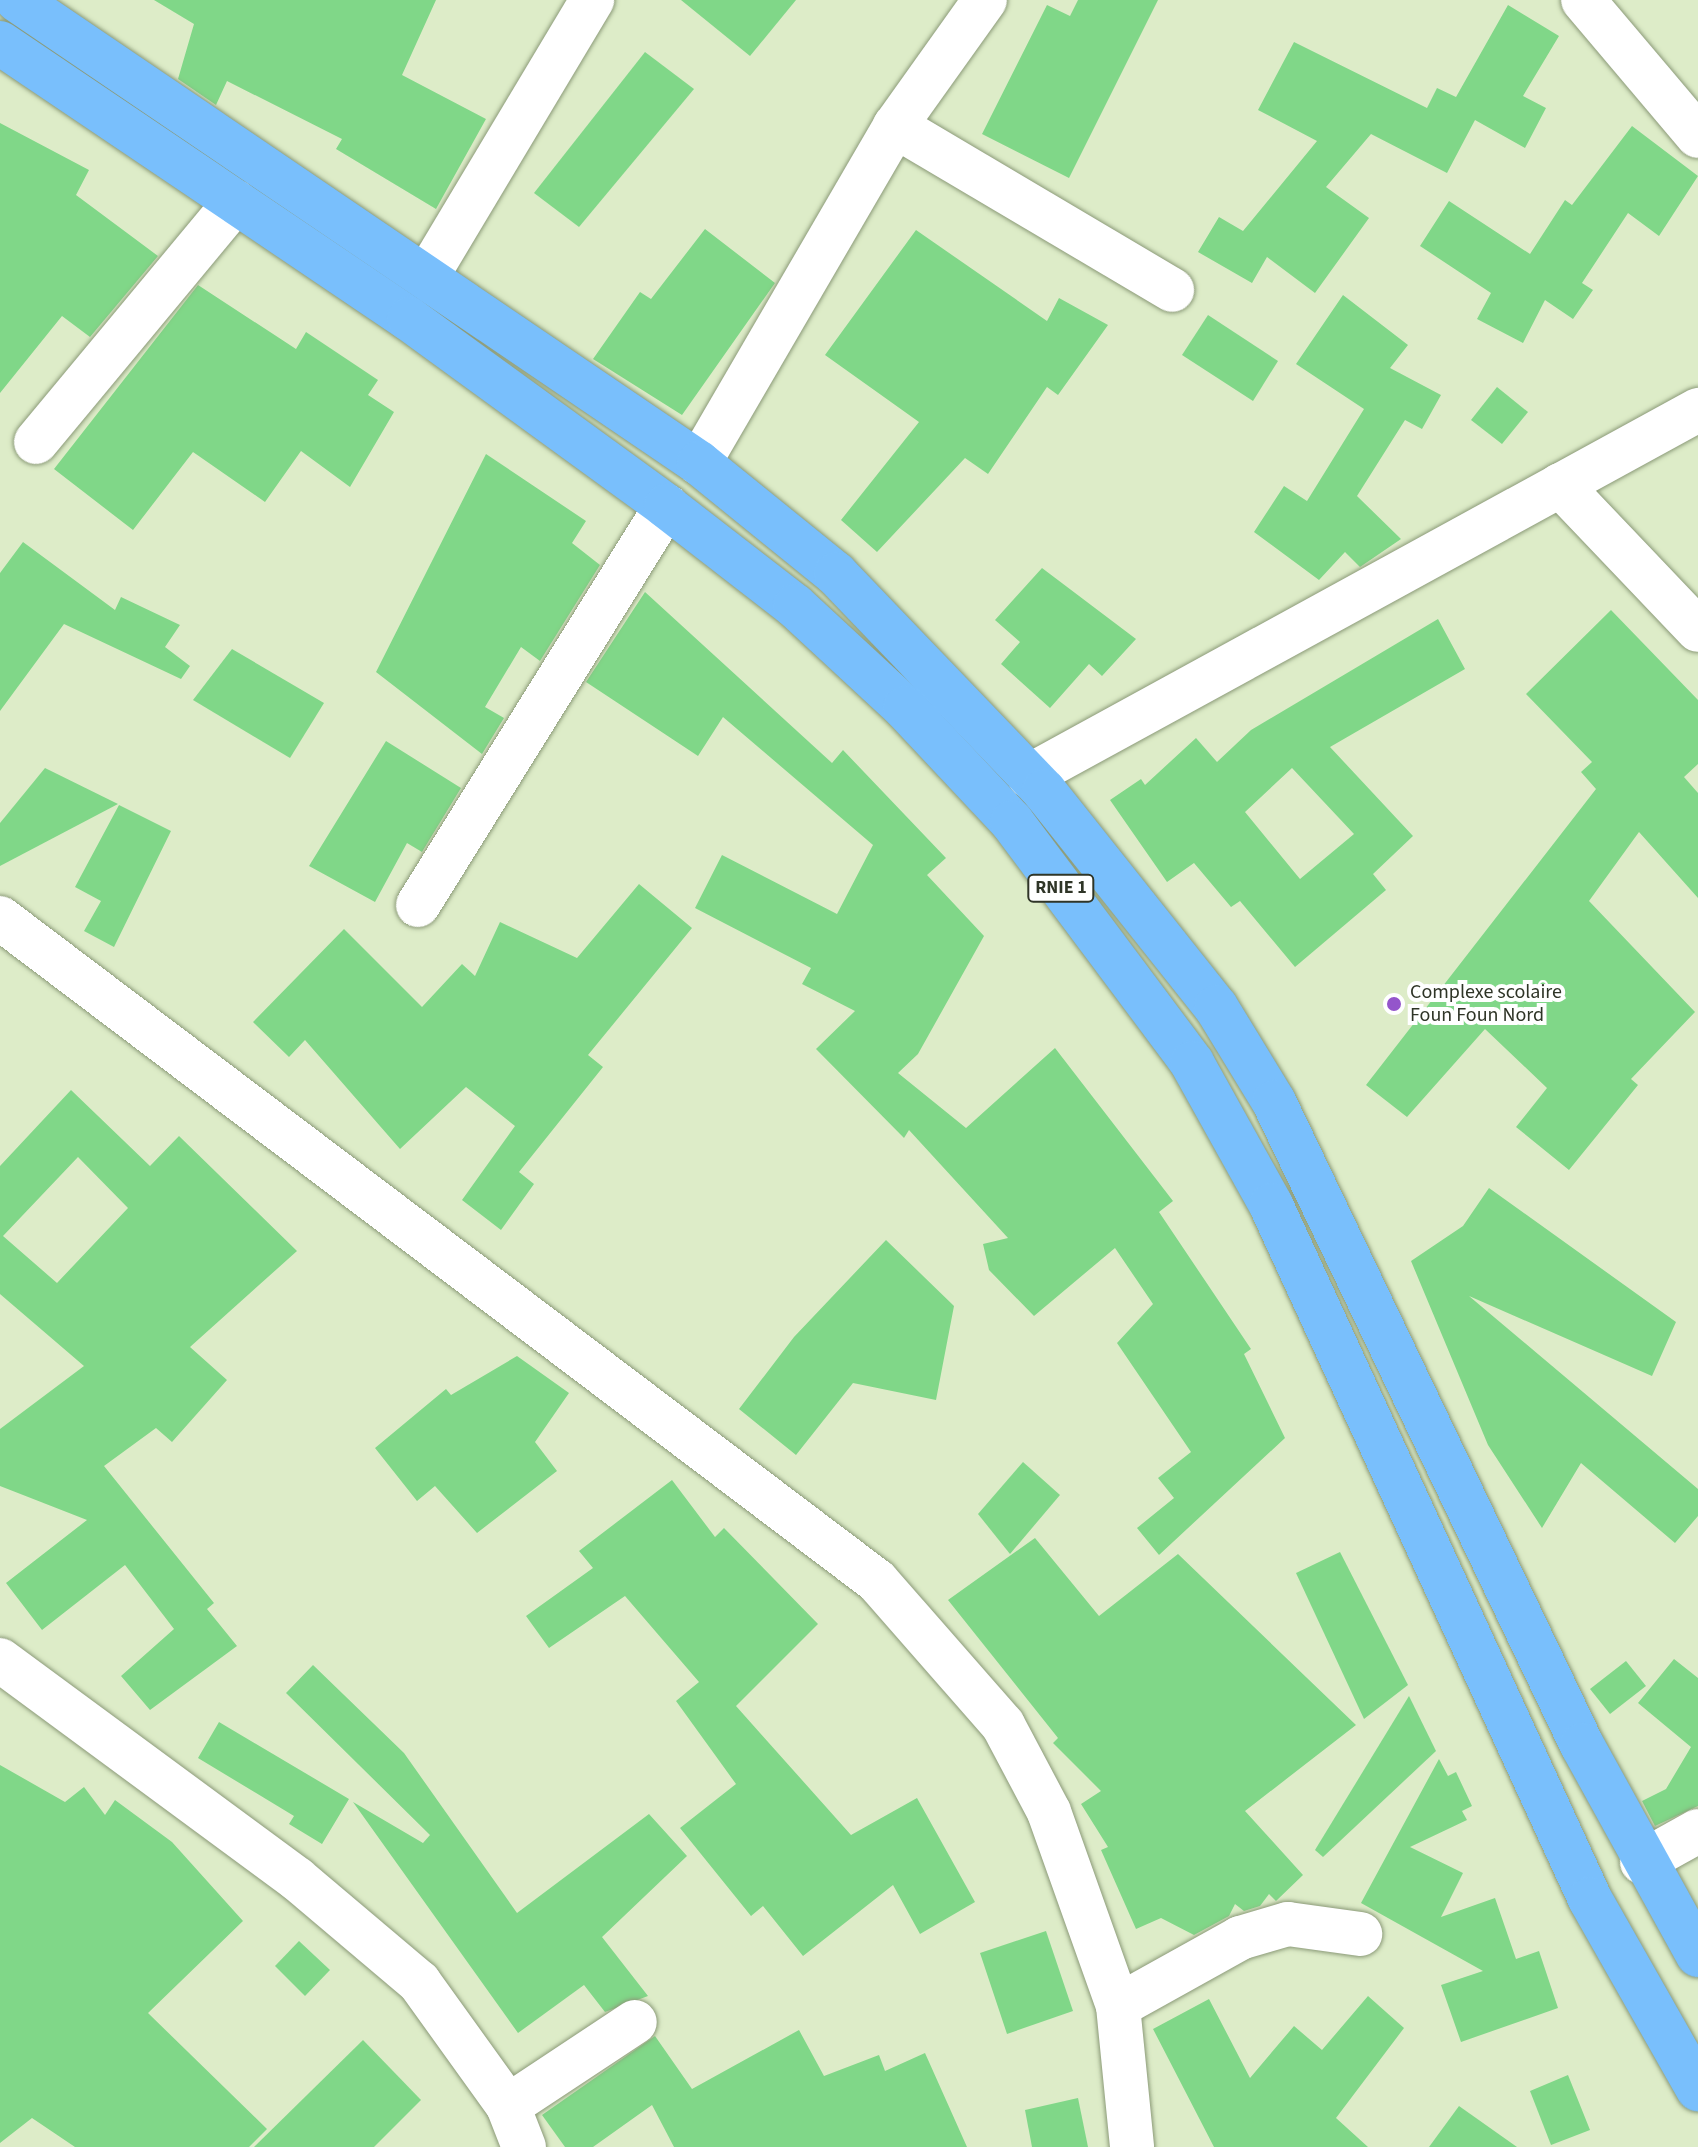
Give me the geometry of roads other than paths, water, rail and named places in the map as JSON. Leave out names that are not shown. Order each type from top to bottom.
[{"type":"highway","name":"RNIE 1","points":[[17,0],[699,463],[836,574],[1029,776],[1216,1007],[1274,1102],[1642,1862],[1698,1955]]},
{"type":"highway","name":"RNIE 1","points":[[0,43],[235,202],[666,506],[795,606],[905,708],[1012,822],[1192,1063],[1337,1342],[1590,1899],[1698,2089]]},
{"type":"street","points":[[427,276],[592,0]]},
{"type":"street","points":[[699,463],[895,126],[985,0]]},
{"type":"street","points":[[1583,0],[1698,136]]},
{"type":"street","points":[[895,126],[1172,290]]},
{"type":"street","points":[[36,442],[235,202]]},
{"type":"street","points":[[1029,776],[1698,410]]},
{"type":"street","points":[[1560,485],[1698,630]]},
{"type":"street","points":[[418,905],[666,506]]},
{"type":"street","points":[[0,918],[877,1581],[1003,1725],[1049,1812],[1118,2006],[1132,2147]]},
{"type":"street","points":[[0,1660],[356,1926],[419,1982],[508,2106],[524,2147]]},
{"type":"street","points":[[1642,1862],[1698,1831]]},
{"type":"street","points":[[1118,2006],[1240,1938],[1288,1924],[1360,1934]]},
{"type":"street","points":[[508,2106],[635,2022]]},
{"type":"place","name":"Complexe scolaire Foun Foun Nord","points":[[1394,1004]]}]
